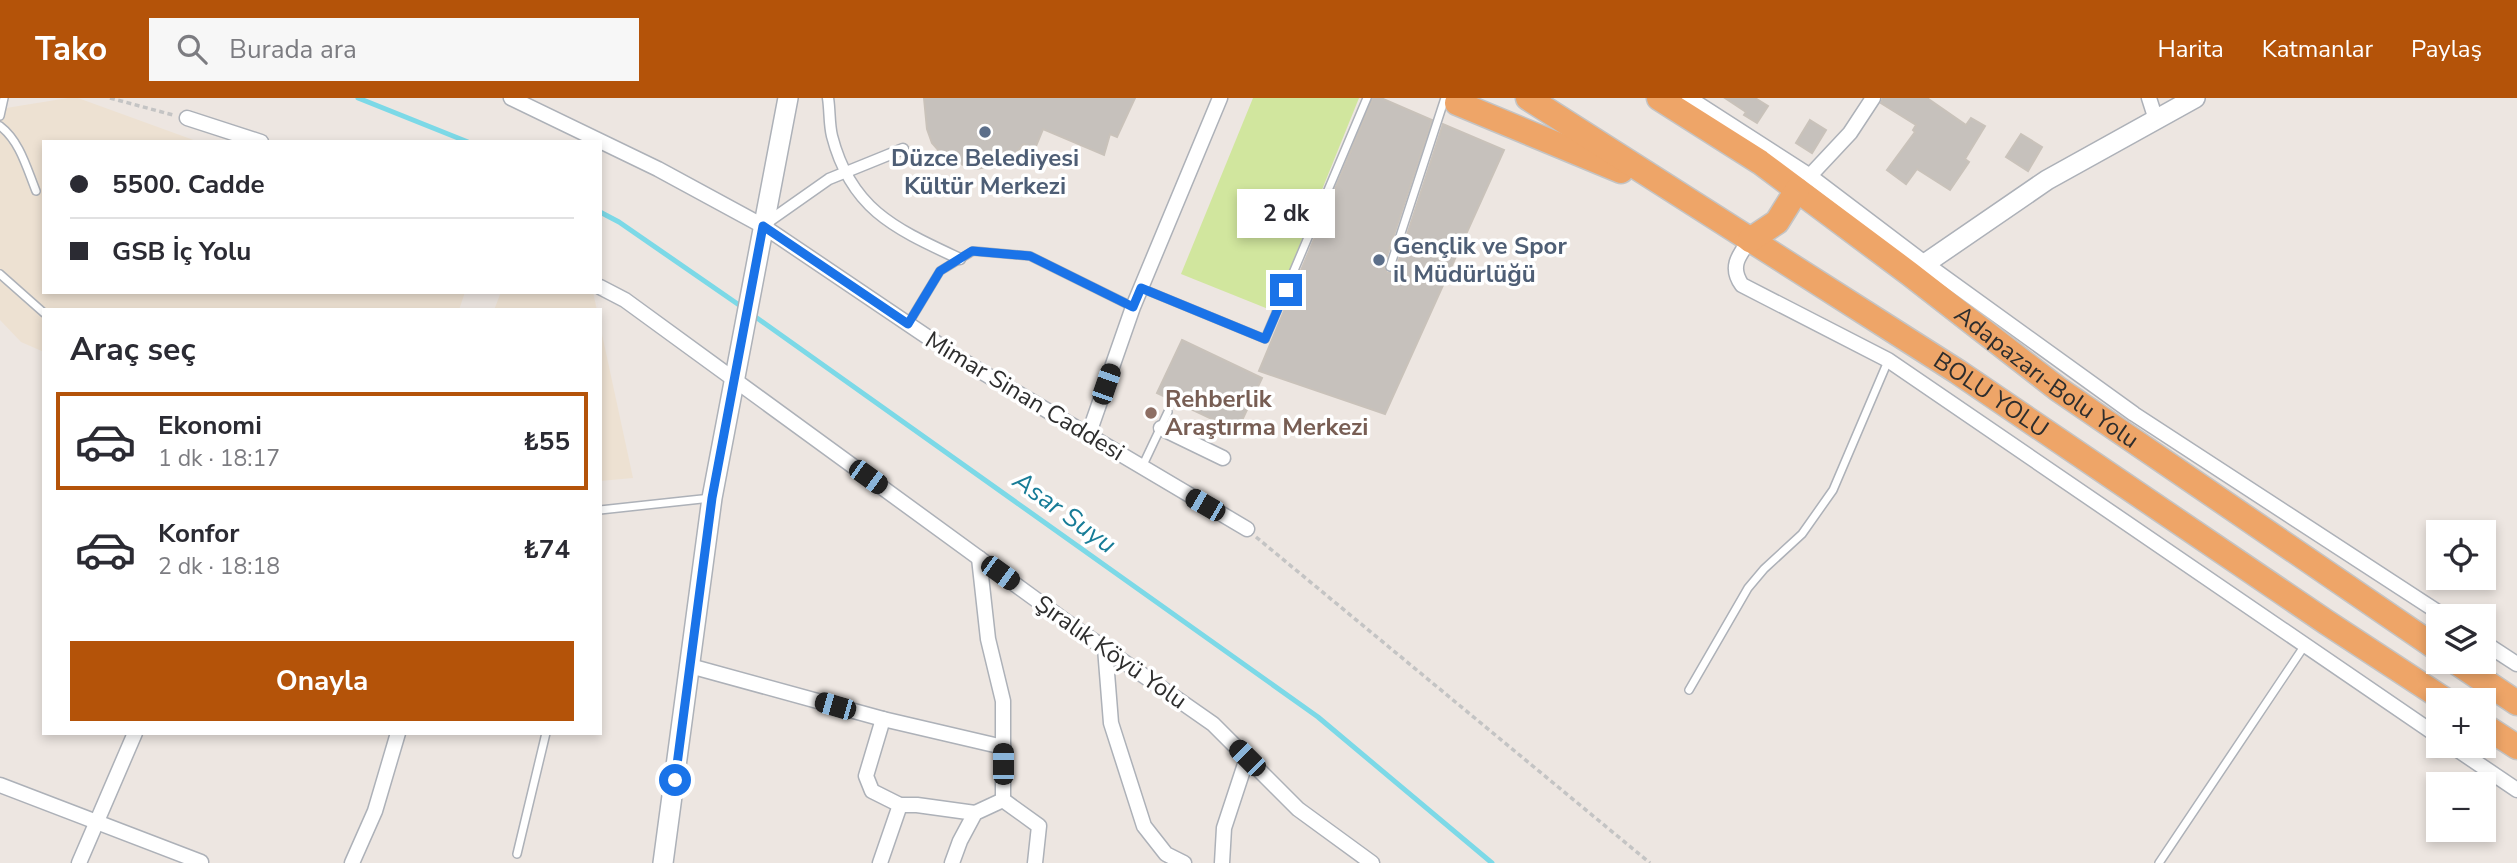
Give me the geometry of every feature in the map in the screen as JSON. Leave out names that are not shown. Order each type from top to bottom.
[{"type":"highway","points":[[1462,98],[1457,103],[1680,195]]},
{"type":"highway","name":"BOLU YOLU","points":[[1528,98],[1958,372],[2427,688]]},
{"type":"highway","name":"Adapazarı-Bolu Yolu","points":[[1659,98],[1760,162],[1803,183],[1918,269],[2058,389],[2426,641]]},
{"type":"highway","points":[[1750,240],[1777,222],[1803,183]]},
{"type":"highway","points":[[2474,674],[2517,703]]},
{"type":"highway","points":[[2496,733],[2517,747]]},
{"type":"street","name":"Mimar Sinan Caddesi","points":[[511,98],[598,140]]},
{"type":"street","points":[[663,863],[712,498],[788,98]]},
{"type":"street","points":[[828,98],[832,135],[851,186],[884,220],[960,258]]},
{"type":"street","points":[[1088,436],[1133,307],[1220,98]]},
{"type":"street","points":[[1689,98],[1803,183],[1850,133],[1872,98]]},
{"type":"street","points":[[2150,98],[2156,120]]},
{"type":"street","points":[[2195,98],[2047,180],[1918,269],[2426,604]]},
{"type":"street","points":[[187,118],[255,140]]},
{"type":"street","name":"Mimar Sinan Caddesi","points":[[602,142],[763,226],[960,359],[1247,530]]},
{"type":"street","points":[[763,226],[829,179],[903,149]]},
{"type":"street","points":[[1750,240],[1735,264],[1736,275],[1742,285],[1888,360],[2426,728]]},
{"type":"street","name":"Şıralık Köyü Yolu","points":[[602,288],[625,300],[979,558],[1213,724],[1298,808],[1372,863]]},
{"type":"street","points":[[1161,428],[1223,458]]},
{"type":"street","points":[[979,558],[988,639],[1003,702],[1003,800]]},
{"type":"street","points":[[1105,648],[1111,723],[1144,826],[1166,853],[1184,863]]},
{"type":"street","points":[[2496,650],[2517,664]]},
{"type":"street","points":[[690,666],[883,719],[1003,747]]},
{"type":"street","points":[[883,719],[866,776],[872,791],[900,805],[975,813],[1003,800]]},
{"type":"street","points":[[79,863],[134,735]]},
{"type":"street","points":[[352,863],[375,811],[397,735]]},
{"type":"street","points":[[1222,863],[1224,828],[1247,758]]},
{"type":"street","points":[[2470,758],[2517,790]]},
{"type":"street","points":[[0,785],[201,862]]},
{"type":"street","points":[[1003,800],[1039,826],[1035,863]]},
{"type":"street","points":[[880,863],[900,805]]},
{"type":"street","points":[[952,863],[975,813]]},
{"type":"lane","points":[[0,116],[4,98]]},
{"type":"lane","points":[[1141,288],[1265,339],[1367,98]]},
{"type":"lane","points":[[1390,267],[1445,99]]},
{"type":"lane","points":[[0,126],[8,132],[18,147],[36,191]]},
{"type":"lane","points":[[908,324],[940,271],[972,251],[1030,256],[1133,307]]},
{"type":"lane","points":[[0,274],[42,311]]},
{"type":"lane","points":[[1689,690],[1748,588],[1764,569],[1802,534],[1833,490],[1888,360]]},
{"type":"lane","points":[[1142,468],[1168,412]]},
{"type":"lane","points":[[602,510],[712,498]]},
{"type":"lane","points":[[2159,863],[2305,645]]},
{"type":"lane","points":[[517,854],[546,735]]},
{"type":"path","points":[[110,98],[187,118]]},
{"type":"path","points":[[1247,530],[1650,863]]},
{"type":"shaded area","points":[[78,98],[194,140],[42,140],[42,294],[464,294],[460,308],[42,308],[42,351],[21,342],[0,320],[0,109]]},
{"type":"shaded area","points":[[500,294],[593,294],[597,308],[495,308]]},
{"type":"shaded area","points":[[602,334],[633,478],[602,481]]},
{"type":"green space","points":[[1253,98],[1359,98],[1273,311],[1181,274]]},
{"type":"building","name":"Düzce Belediyesi Kültür Merkezi","points":[[924,98],[1135,98],[1117,137],[1110,134],[1104,155],[1043,129],[1034,151],[1024,144],[1009,160],[975,169],[946,159],[932,143],[927,129]]},
{"type":"building","name":"Gençlik ve Spor il Müdürlüğü","points":[[1373,98],[1381,98],[1432,120],[1384,265],[1387,273],[1396,269],[1443,124],[1504,150],[1385,414],[1259,371]]},
{"type":"building","points":[[1725,98],[1755,98],[1768,106],[1757,123]]},
{"type":"building","points":[[1883,98],[1927,98],[1966,125],[1971,118],[1985,126],[1965,159],[1969,162],[1950,190],[1917,169],[1906,184],[1887,170],[1915,132],[1913,130],[1916,125],[1881,103]]},
{"type":"building","points":[[1810,120],[1826,130],[1812,153],[1796,143]]},
{"type":"building","points":[[2021,134],[2042,147],[2028,171],[2006,157]]},
{"type":"building","name":"Rehberlik Araştırma Merkezi","points":[[1182,340],[1262,378],[1237,431],[1157,393]]},
{"type":"waterway","name":"Asar Suyu","points":[[358,98],[463,140]]},
{"type":"waterway","name":"Asar Suyu","points":[[602,213],[742,307]]},
{"type":"waterway","name":"Asar Suyu","points":[[750,313],[1318,717],[1492,863]]},
{"type":"place","name":"Düzce Belediyesi Kültür Merkezi","points":[[985,132]]},
{"type":"place","name":"Gençlik ve Spor il Müdürlüğü","points":[[1379,260]]},
{"type":"place","name":"Rehberlik Araştırma Merkezi","points":[[1151,413]]},
{"type":"route","points":[[675,780],[712,498],[763,226],[908,324],[940,271],[972,251],[1030,256],[1133,307],[1141,288],[1265,339],[1286,290]]}]
